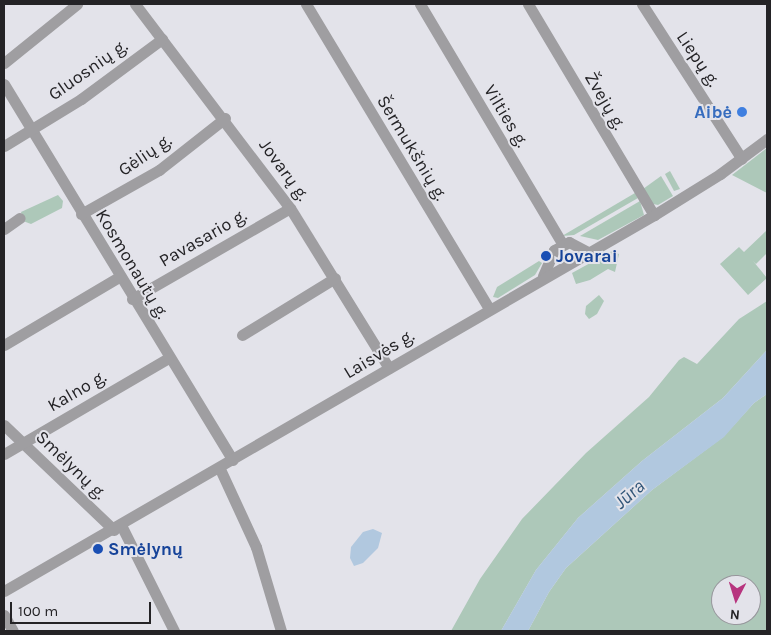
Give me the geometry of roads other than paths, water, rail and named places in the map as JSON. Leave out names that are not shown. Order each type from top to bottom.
[{"type":"street","points":[[4,62],[77,4]]},
{"type":"street","name":"Jovarų g.","points":[[135,4],[225,118],[290,208],[389,368]]},
{"type":"street","name":"Šermukšnių g.","points":[[306,4],[489,309]]},
{"type":"street","name":"Vilties g.","points":[[420,4],[563,245]]},
{"type":"street","name":"Žvejų g.","points":[[528,4],[654,215]]},
{"type":"street","name":"Liepų g.","points":[[642,4],[742,159]]},
{"type":"street","name":"Gluosnių g.","points":[[4,146],[81,99],[162,39]]},
{"type":"street","name":"Kosmonautų g.","points":[[4,84],[34,128],[81,214],[168,358],[233,460]]},
{"type":"street","name":"Gėlių g.","points":[[81,214],[159,170],[225,118]]},
{"type":"street","name":"Laisvės g.","points":[[4,591],[220,469],[544,276],[654,215],[742,159],[767,139]]},
{"type":"street","name":"Pavasario g.","points":[[132,299],[290,208]]},
{"type":"street","points":[[4,229],[20,218]]},
{"type":"street","points":[[544,276],[554,250],[563,245],[569,242],[588,252]]},
{"type":"street","points":[[4,345],[119,277]]},
{"type":"street","points":[[242,335],[335,278]]},
{"type":"street","name":"Kalno g.","points":[[4,454],[168,358]]},
{"type":"street","name":"Smėlynų g.","points":[[4,425],[117,527]]},
{"type":"street","points":[[220,469],[256,547],[281,631]]},
{"type":"street","points":[[117,527],[174,631]]},
{"type":"street","points":[[4,615],[13,631]]},
{"type":"water","name":"Jūra","points":[[767,350],[767,394],[754,403],[724,437],[652,490],[566,568],[549,592],[528,631],[501,631],[536,570],[578,518],[642,461],[723,398]]},
{"type":"water","points":[[373,529],[382,533],[378,548],[363,563],[354,566],[350,558],[351,547],[363,532]]},
{"type":"place","name":"Aibė","points":[[742,112]]},
{"type":"place","name":"Jovarai","points":[[546,256]]},
{"type":"place","name":"Smėlynų","points":[[98,549]]}]
